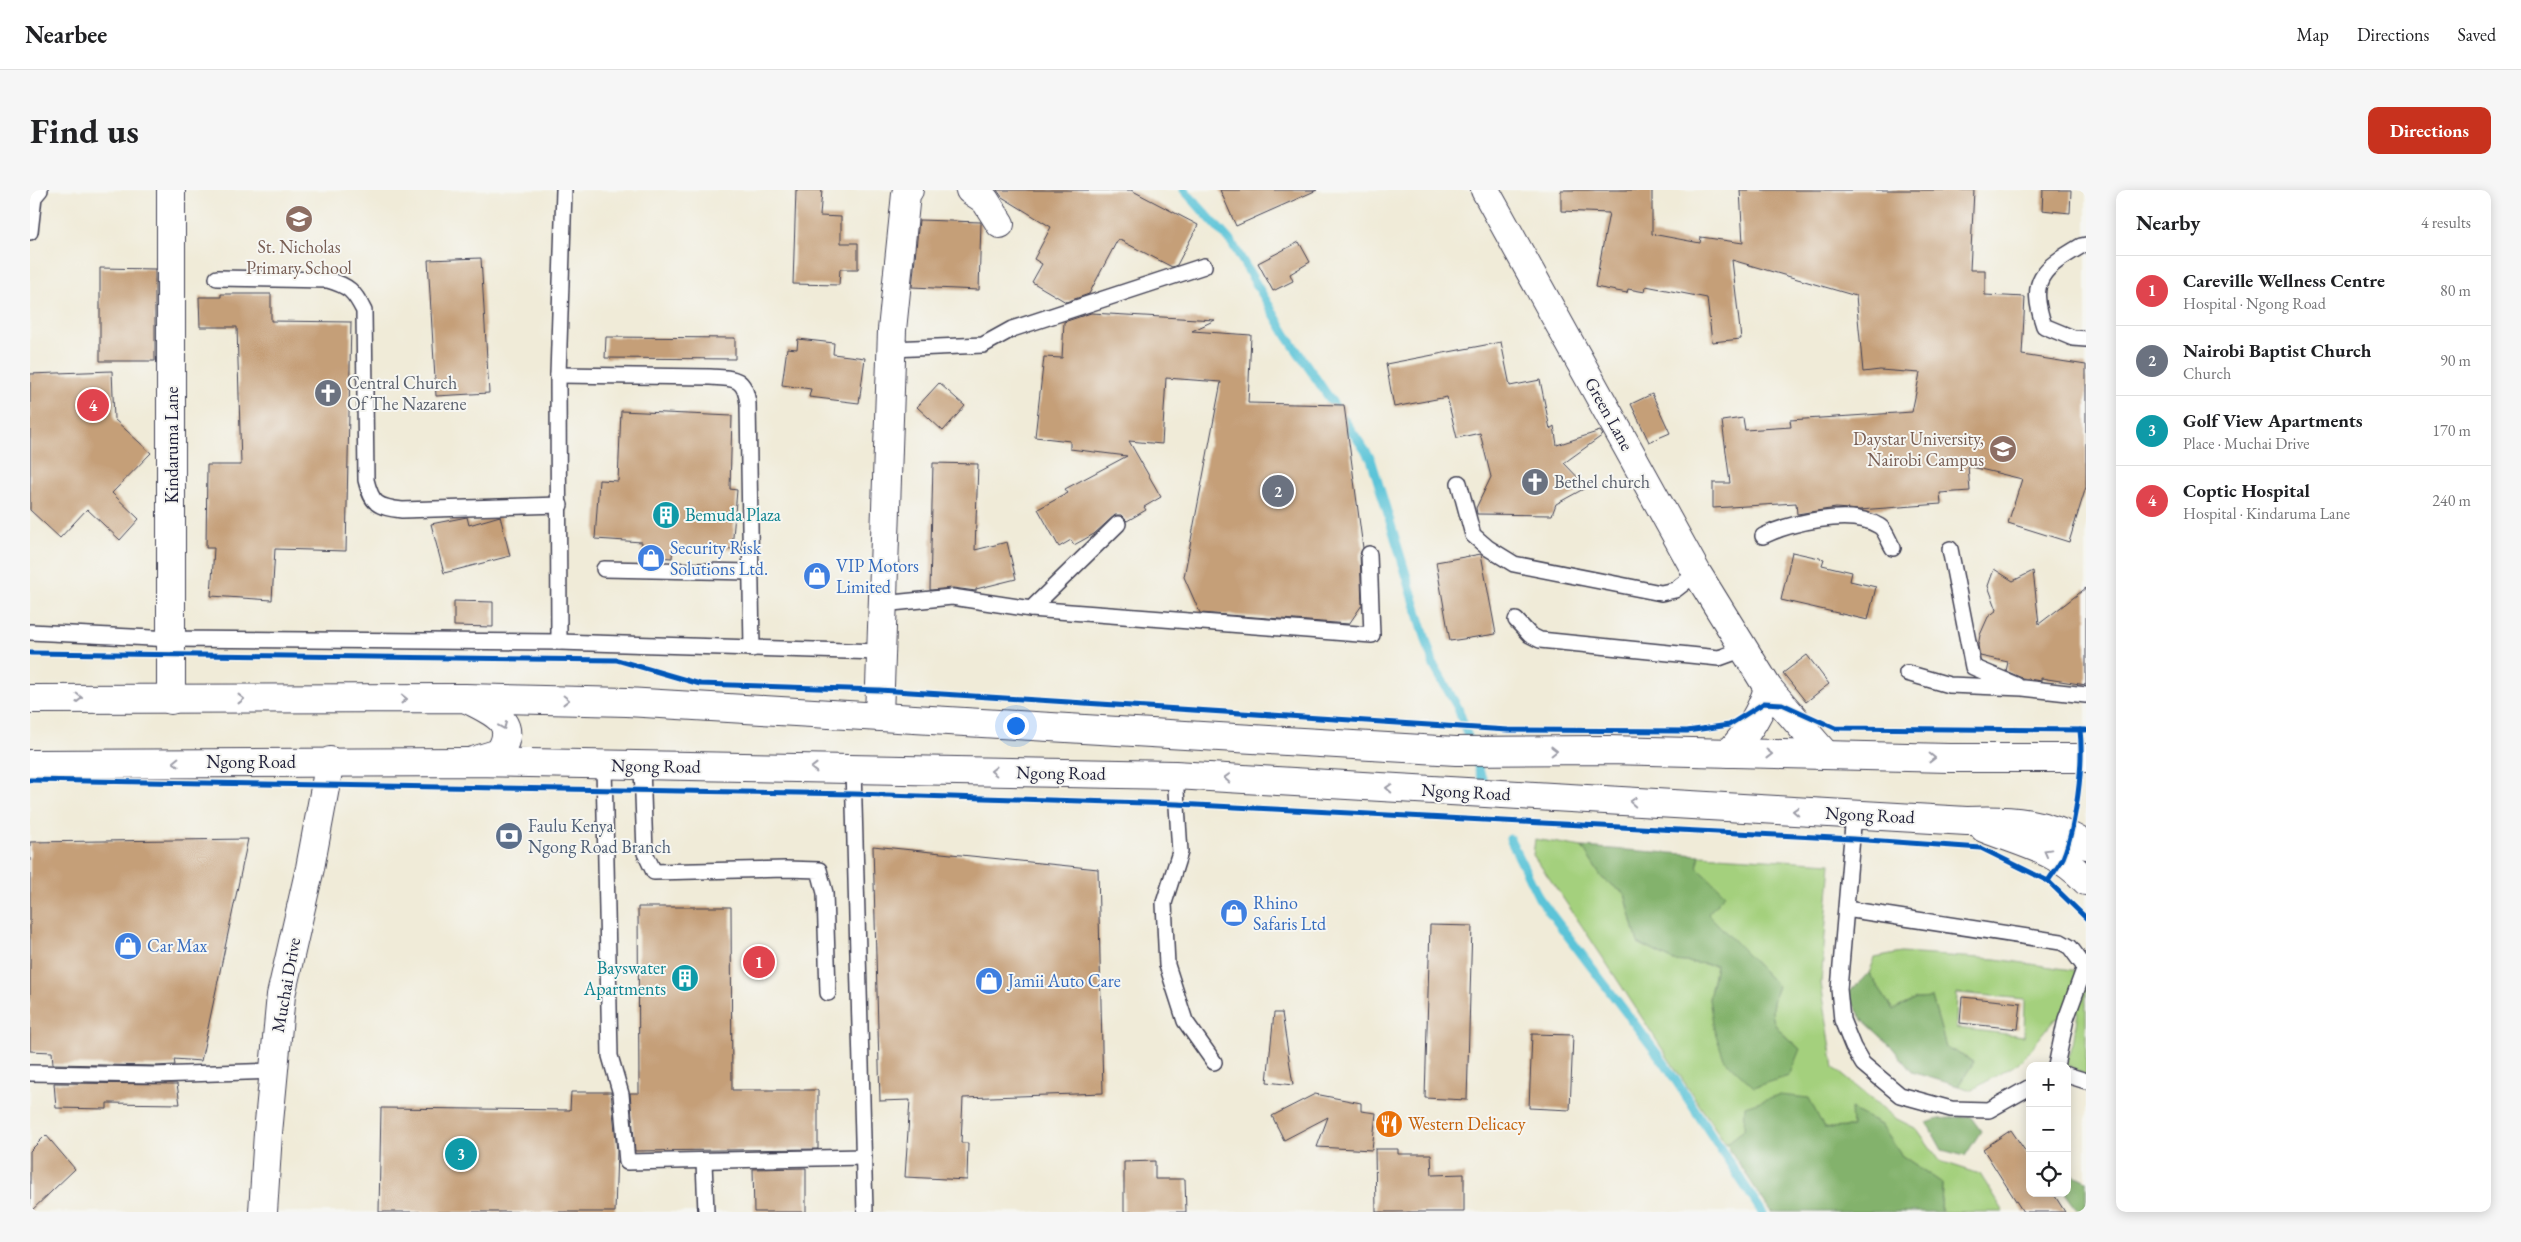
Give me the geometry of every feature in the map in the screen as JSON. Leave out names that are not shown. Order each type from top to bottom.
[{"type":"main road","name":"Kindaruma Lane","points":[[171,190],[171,700]]},
{"type":"main road","points":[[879,716],[892,350],[906,194],[909,190]]},
{"type":"main road","points":[[970,190],[985,200],[1000,224]]},
{"type":"main road","name":"Green Lane","points":[[1485,190],[1697,573],[1768,688],[1826,755]]},
{"type":"main road","points":[[1729,753],[1748,733],[1764,704],[1768,688]]},
{"type":"main road","points":[[30,698],[171,700],[466,698],[627,702],[1456,751],[1608,750],[2086,758]]},
{"type":"main road","points":[[466,698],[495,713],[506,728],[507,741],[499,753],[472,762]]},
{"type":"main road","points":[[2014,758],[2086,746]]},
{"type":"main road","name":"Ngong Road","points":[[30,764],[330,761],[472,762],[604,766],[853,768],[1175,775],[1967,821],[2006,820],[2040,824],[2071,836],[2086,845]]},
{"type":"main road","name":"Muchai Drive","points":[[263,1212],[281,995],[310,868],[330,761]]},
{"type":"main road","points":[[1967,821],[2005,837],[2038,846],[2076,870],[2086,881]]},
{"type":"lane","points":[[30,232],[34,197],[40,190]]},
{"type":"lane","points":[[559,642],[560,505],[558,374],[564,190]]},
{"type":"lane","points":[[2086,245],[2054,262],[2038,282],[2037,306],[2044,326],[2073,338],[2086,339]]},
{"type":"lane","points":[[892,350],[983,345],[1012,329],[1204,266]]},
{"type":"lane","points":[[217,278],[328,280],[344,285],[355,295],[364,311],[366,480],[371,498],[383,508],[402,510],[560,505]]},
{"type":"lane","points":[[558,374],[710,377],[730,378],[742,382],[746,390],[748,404],[752,648]]},
{"type":"lane","points":[[1459,483],[1474,535],[1488,548],[1514,564],[1661,593],[1675,590],[1697,573]]},
{"type":"lane","points":[[1762,536],[1781,527],[1826,519],[1863,519],[1880,526],[1893,548]]},
{"type":"lane","points":[[1031,609],[1118,524]]},
{"type":"lane","points":[[1950,549],[1973,667],[2023,688]]},
{"type":"lane","points":[[882,604],[952,597],[1031,609],[1372,635],[1369,554]]},
{"type":"lane","points":[[604,569],[751,572]]},
{"type":"lane","points":[[1516,620],[1530,635],[1540,640],[1719,658],[1744,649]]},
{"type":"lane","points":[[30,632],[172,639],[559,642],[880,652]]},
{"type":"lane","points":[[1907,673],[1949,685],[2023,688],[2086,695]]},
{"type":"lane","points":[[604,766],[610,1056],[621,1094],[626,1162],[704,1162],[864,1157]]},
{"type":"lane","points":[[642,766],[645,853],[654,872],[756,869],[819,870],[825,893],[828,993]]},
{"type":"lane","points":[[853,768],[866,1212]]},
{"type":"lane","points":[[1175,775],[1180,852],[1164,903],[1167,965],[1185,1021],[1214,1062]]},
{"type":"lane","points":[[1854,814],[1840,989],[1842,1020],[1853,1047],[1864,1064],[1900,1095],[1951,1109],[1989,1110],[2026,1089]]},
{"type":"lane","points":[[1846,909],[2061,942],[2070,947],[2085,965],[2066,1019],[2057,1062]]},
{"type":"lane","points":[[30,1073],[155,1075],[274,1071]]},
{"type":"lane","points":[[2071,1076],[2086,1081]]},
{"type":"lane","points":[[704,1162],[706,1212]]},
{"type":"green space","points":[[1535,839],[1582,847],[1602,878],[1625,894],[1638,943],[1674,961],[1716,965],[1709,999],[1800,1049],[1774,1022],[1772,1007],[1778,986],[1707,914],[1697,867],[1700,855],[1831,863],[1821,983],[1834,1068],[1895,1118],[1917,1129],[1940,1161],[1980,1174],[2004,1212],[1941,1212],[1942,1183],[1901,1155],[1881,1125],[1852,1110],[1852,1127],[1744,1130],[1726,1144],[1533,855]]},
{"type":"green space","points":[[1582,847],[1700,855],[1697,867],[1725,894],[1708,914],[1778,986],[1772,1007],[1774,1022],[1800,1049],[1789,1076],[1754,1087],[1724,1059],[1714,1029],[1709,999],[1716,965],[1674,961],[1638,943],[1625,894],[1602,878]]},
{"type":"green space","points":[[1901,953],[1996,959],[2086,972],[2086,1075],[2071,1066],[2071,1062],[2065,1062],[2073,1044],[2078,1011],[2055,1019],[2021,1061],[1972,1090],[1958,1086],[1974,1062],[1946,1047],[1932,998],[1916,999],[1893,1010],[1869,973],[1875,958]],"holes":[[[1957,993],[2025,999],[2024,1036],[1956,1028]]]},
{"type":"green space","points":[[1869,973],[1893,1010],[1916,999],[1932,998],[1946,1047],[1974,1062],[1958,1086],[1912,1072],[1891,1046],[1863,1020],[1847,994]]},
{"type":"green space","points":[[1779,1095],[1809,1098],[1824,1128],[1852,1127],[1851,1109],[1881,1125],[1901,1155],[1942,1183],[1941,1212],[1771,1212],[1726,1144],[1744,1130],[1745,1106]]},
{"type":"green space","points":[[1970,1116],[1981,1131],[1965,1156],[1942,1150],[1927,1123],[1938,1119]]},
{"type":"green space","points":[[2071,1173],[2086,1181],[2086,1212],[2079,1212],[2068,1197],[2071,1197]]},
{"type":"building","points":[[796,190],[822,190],[820,216],[841,217],[841,243],[858,243],[858,269],[840,269],[839,285],[793,284]]},
{"type":"building","points":[[997,190],[1131,190],[1198,225],[1177,265],[1172,267],[1118,239],[1089,294],[1066,302],[1032,282],[1042,264],[1034,259],[1051,227],[1002,197]]},
{"type":"building","points":[[1220,190],[1317,190],[1236,226]]},
{"type":"building","points":[[1561,190],[1652,190],[1652,234],[1700,243],[1701,237],[1743,243],[1740,190],[1974,190],[1970,270],[1985,270],[1985,295],[2025,297],[2022,355],[2086,365],[2086,487],[2069,542],[2008,523],[2022,479],[1968,466],[1970,491],[1940,493],[1941,504],[1859,510],[1836,508],[1797,514],[1796,503],[1713,508],[1713,483],[1730,483],[1722,421],[1743,418],[1745,430],[1791,427],[1790,420],[1912,412],[1920,373],[1880,370],[1863,372],[1856,296],[1732,260],[1741,339],[1712,342],[1707,298],[1646,286],[1645,292],[1628,289],[1627,293],[1595,287],[1609,213],[1561,211]]},
{"type":"building","points":[[2043,190],[2071,190],[2070,213],[2042,210]]},
{"type":"building","points":[[919,220],[981,222],[979,290],[912,287]]},
{"type":"building","points":[[1299,242],[1310,262],[1290,274],[1293,281],[1273,291],[1258,263]]},
{"type":"building","points":[[481,258],[489,393],[436,396],[428,260]]},
{"type":"building","points":[[100,268],[155,269],[155,361],[100,361]]},
{"type":"building","points":[[221,294],[271,294],[271,321],[351,322],[346,551],[275,549],[272,600],[211,596],[214,548],[206,548],[207,465],[241,465],[237,327],[200,327],[199,297],[221,297]]},
{"type":"building","points":[[1091,313],[1215,320],[1192,331],[1251,335],[1248,403],[1344,405],[1363,548],[1360,554],[1362,605],[1349,624],[1200,613],[1184,577],[1221,382],[1166,378],[1162,444],[1129,441],[1161,497],[1144,507],[1146,510],[1127,521],[1121,515],[1115,515],[1094,534],[1074,545],[1071,540],[1059,547],[1038,509],[1068,493],[1065,489],[1127,456],[1070,449],[1070,441],[1035,437],[1044,357],[1062,358],[1064,322]]},
{"type":"building","points":[[606,337],[735,338],[735,359],[605,358]]},
{"type":"building","points":[[798,339],[834,343],[833,354],[865,358],[859,403],[809,397],[811,389],[782,385],[787,348],[797,349]]},
{"type":"building","points":[[1501,342],[1510,386],[1540,380],[1550,429],[1554,426],[1557,445],[1600,431],[1603,435],[1564,463],[1587,487],[1556,504],[1552,515],[1477,514],[1476,508],[1491,477],[1480,433],[1457,438],[1447,397],[1394,407],[1386,364]]},
{"type":"building","points":[[112,371],[114,419],[151,453],[112,493],[139,519],[120,540],[87,509],[60,538],[30,510],[30,374]]},
{"type":"building","points":[[939,383],[965,406],[943,431],[917,407]]},
{"type":"building","points":[[1652,394],[1670,433],[1649,442],[1631,404]]},
{"type":"building","points":[[621,411],[732,416],[730,489],[737,490],[732,549],[673,545],[672,558],[641,556],[642,542],[595,539],[599,480],[618,481]]},
{"type":"building","points":[[933,463],[978,464],[975,550],[1007,542],[1016,579],[976,589],[976,591],[953,588],[930,590]]},
{"type":"building","points":[[500,516],[510,556],[444,573],[431,524],[467,517],[469,525]]},
{"type":"building","points":[[1792,552],[1824,559],[1822,565],[1852,572],[1850,581],[1876,587],[1868,620],[1781,600]]},
{"type":"building","points":[[1481,554],[1496,634],[1450,641],[1436,562]]},
{"type":"building","points":[[1994,569],[2013,581],[2033,571],[2039,624],[2086,588],[2086,685],[2041,678],[2041,681],[2022,678],[2006,671],[2008,662],[1980,656],[1978,646],[1980,635],[1988,617],[1997,610],[1988,586]]},
{"type":"building","points":[[454,601],[493,602],[493,627],[454,626]]},
{"type":"building","points":[[1807,655],[1829,684],[1806,702],[1783,673]]},
{"type":"building","name":"Car Max","points":[[248,839],[201,1061],[174,1059],[175,1065],[155,1066],[53,1064],[52,1052],[30,1051],[30,842]]},
{"type":"building","name":"Jamii Auto Care","points":[[873,846],[1098,869],[1103,1093],[963,1098],[961,1143],[968,1143],[967,1180],[905,1177],[910,1100],[880,1101]]},
{"type":"building","points":[[638,907],[731,907],[732,1090],[818,1090],[818,1149],[635,1151],[630,1093],[639,1093]]},
{"type":"building","points":[[1430,925],[1472,926],[1467,1100],[1425,1098]]},
{"type":"building","points":[[1962,997],[2021,1003],[2018,1029],[1960,1023]]},
{"type":"building","points":[[1274,1013],[1282,1013],[1293,1085],[1267,1082]]},
{"type":"building","points":[[1532,1034],[1573,1035],[1570,1110],[1529,1108]]},
{"type":"building","points":[[54,1083],[177,1084],[180,1104],[107,1103],[107,1109],[56,1108]]},
{"type":"building","points":[[571,1092],[611,1092],[617,1151],[615,1212],[379,1212],[381,1108],[570,1110]]},
{"type":"building","points":[[1315,1094],[1361,1103],[1361,1111],[1376,1113],[1372,1150],[1317,1147],[1328,1117],[1284,1140],[1272,1116]]},
{"type":"building","points":[[2011,1130],[2026,1152],[2026,1197],[2056,1197],[2065,1212],[2023,1212],[1983,1149]]},
{"type":"building","points":[[46,1135],[75,1169],[30,1212],[30,1151]]},
{"type":"building","points":[[1375,1149],[1398,1149],[1398,1154],[1431,1154],[1432,1175],[1464,1174],[1464,1212],[1376,1212]]},
{"type":"building","points":[[1155,1161],[1155,1179],[1185,1179],[1186,1212],[1124,1212],[1124,1162]]},
{"type":"building","points":[[806,1168],[806,1212],[754,1212],[753,1169]]},
{"type":"waterway","points":[[1184,190],[1232,243],[1287,336],[1371,459],[1434,666],[1458,708],[1486,790]]},
{"type":"waterway","points":[[1510,839],[1539,898],[1665,1064],[1762,1212]]},
{"type":"cycle path","points":[[30,653],[617,660],[700,684],[879,690],[1508,730],[1687,731],[1729,725],[1764,703],[1782,704],[1835,728],[2086,730]]},
{"type":"cycle path","points":[[2048,881],[2063,858],[2072,829],[2080,777],[2080,730]]},
{"type":"cycle path","points":[[30,780],[854,794],[1177,804],[1853,839],[1981,848],[2048,881],[2086,918]]},
{"type":"place","name":"St. Nicholas Primary School","points":[[299,219]]},
{"type":"place","name":"Central Church Of The Nazarene","points":[[328,393]]},
{"type":"place","name":"Coptic Hospital","points":[[93,405]]},
{"type":"place","name":"Daystar University, Nairobi Campus","points":[[2003,449]]},
{"type":"place","name":"Bethel church","points":[[1535,482]]},
{"type":"place","name":"Nairobi Baptist Church","points":[[1278,491]]},
{"type":"place","name":"Bemuda Plaza","points":[[666,515]]},
{"type":"place","name":"Security Risk Solutions Ltd.","points":[[651,558]]},
{"type":"place","name":"VIP Motors Limited","points":[[817,576]]},
{"type":"place","name":"Faulu Kenya Ngong Road Branch","points":[[509,836]]},
{"type":"place","name":"Rhino Safaris Ltd","points":[[1234,913]]},
{"type":"place","name":"Car Max","points":[[128,946]]},
{"type":"place","name":"Careville Wellness Centre","points":[[759,962]]},
{"type":"place","name":"Bayswater Apartments","points":[[685,978]]},
{"type":"place","name":"Jamii Auto Care","points":[[989,981]]},
{"type":"place","name":"Western Delicacy","points":[[1389,1124]]},
{"type":"place","name":"Golf View Apartments","points":[[461,1154]]}]
